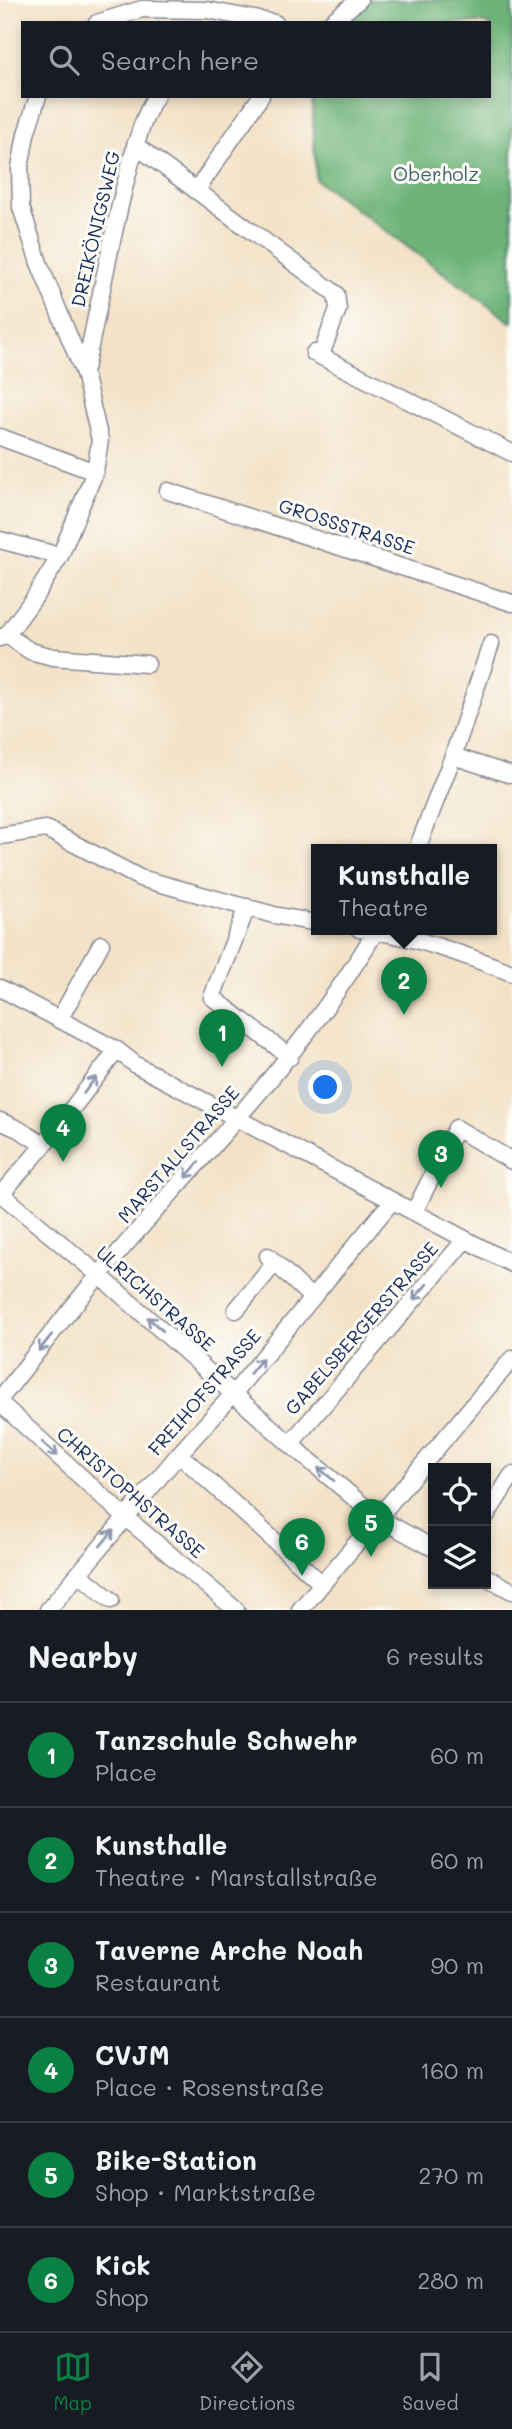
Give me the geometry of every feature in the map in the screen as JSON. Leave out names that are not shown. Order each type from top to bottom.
[{"type":"street","points":[[333,21],[359,0]]},
{"type":"street","points":[[103,21],[142,9],[206,11],[264,21]]},
{"type":"street","points":[[37,98],[26,134],[20,168],[21,207],[39,263],[84,373],[100,440],[95,472],[60,556],[34,598],[3,636],[30,651],[53,657],[147,664]]},
{"type":"street","name":"DREIKÖNIGSWEG","points":[[84,373],[117,212],[135,145],[155,98]]},
{"type":"street","points":[[196,191],[260,98]]},
{"type":"street","points":[[135,145],[336,294],[338,309],[318,354],[512,453]]},
{"type":"street","points":[[0,437],[95,472]]},
{"type":"street","name":"GROSSSTRASSE","points":[[168,491],[512,603]]},
{"type":"street","points":[[0,540],[60,556]]},
{"type":"street","points":[[419,844],[453,756],[491,644]]},
{"type":"street","points":[[453,756],[508,774]]},
{"type":"street","points":[[0,836],[46,829],[131,874],[247,908],[311,922]]},
{"type":"street","points":[[247,908],[212,997],[290,1057]]},
{"type":"street","name":"MARSTALLSTRASSE","points":[[0,1401],[99,1275],[290,1057],[338,992],[374,935]]},
{"type":"street","points":[[393,935],[512,973]]},
{"type":"street","points":[[59,1020],[101,944]]},
{"type":"street","points":[[0,988],[117,1050],[136,1065],[465,1240],[510,1258]]},
{"type":"street","points":[[0,1194],[44,1145],[117,1050]]},
{"type":"street","points":[[0,1121],[44,1145]]},
{"type":"street","points":[[414,1212],[456,1128],[512,1161]]},
{"type":"street","name":"ULRICHSTRASSE","points":[[0,1194],[99,1275],[289,1444],[378,1518],[428,1545]]},
{"type":"street","name":"FREIHOFSTRASSE","points":[[48,1610],[178,1454],[234,1393],[392,1201]]},
{"type":"street","name":"GABELSBERGERSTRASSE","points":[[289,1444],[465,1240]]},
{"type":"street","points":[[236,1310],[271,1259],[312,1298]]},
{"type":"street","points":[[300,1610],[512,1359]]},
{"type":"street","points":[[497,1376],[512,1385]]},
{"type":"street","name":"CHRISTOPHSTRASSE","points":[[0,1401],[125,1517],[236,1610]]},
{"type":"street","points":[[178,1454],[322,1584]]},
{"type":"street","points":[[491,1508],[512,1475]]},
{"type":"street","points":[[79,1574],[111,1601]]},
{"type":"street","points":[[491,1580],[512,1591]]},
{"type":"green space","name":"Oberholz","points":[[359,0],[512,0],[512,323],[316,180],[312,98],[491,98],[491,21],[333,21]]},
{"type":"place","name":"Kunsthalle","points":[[404,1015]]},
{"type":"place","name":"Tanzschule Schwehr","points":[[222,1067]]},
{"type":"place","name":"CVJM","points":[[63,1162]]},
{"type":"place","name":"Taverne Arche Noah","points":[[441,1188]]},
{"type":"place","name":"Bike-Station","points":[[371,1557]]},
{"type":"place","name":"Kick","points":[[302,1576]]}]
